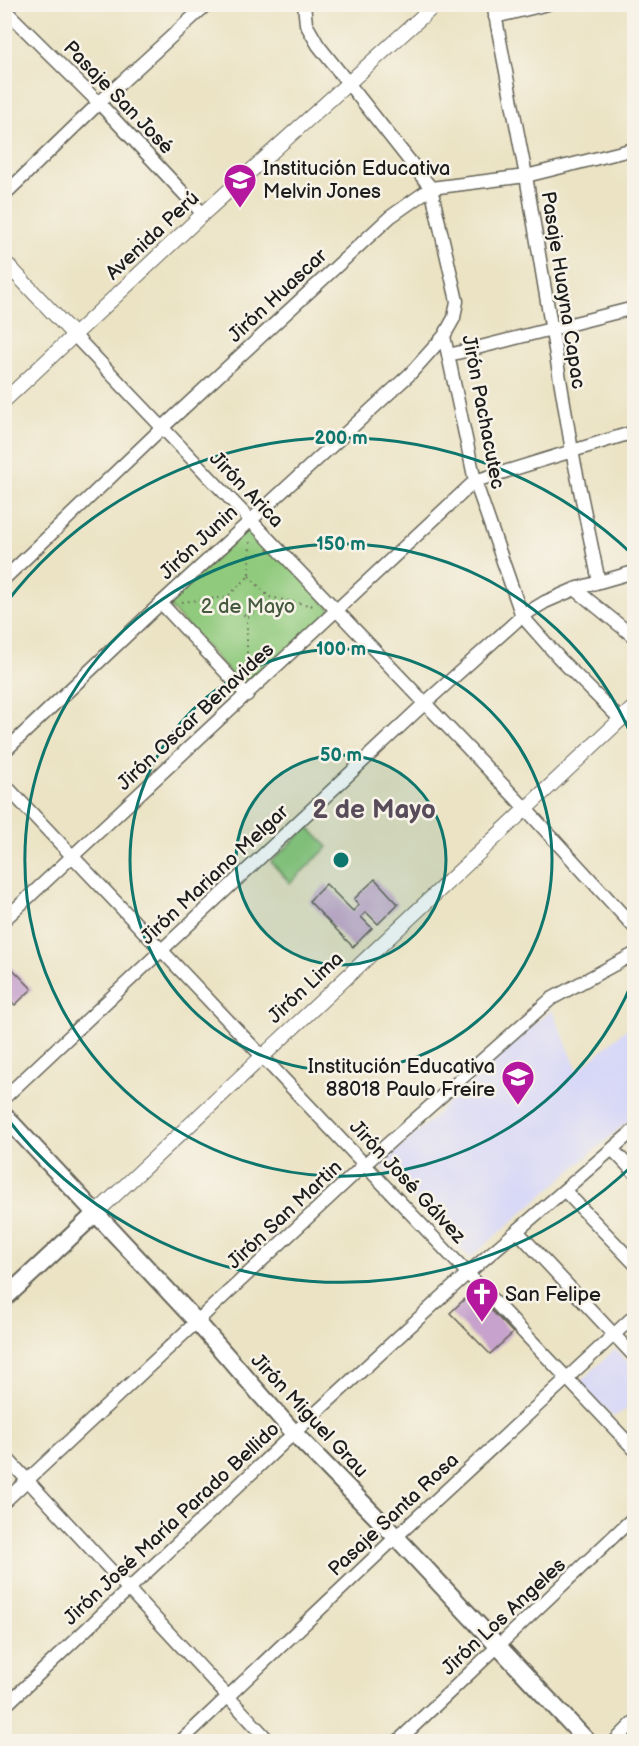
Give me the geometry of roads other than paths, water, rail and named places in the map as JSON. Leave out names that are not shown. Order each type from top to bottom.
[{"type":"main road","name":"Jirón Miguel Grau","points":[[4,1115],[198,1323],[294,1433],[396,1536],[588,1742]]},
{"type":"main road","name":"Jirón Lima","points":[[4,1299],[96,1213]]},
{"type":"street","points":[[4,195],[99,103],[207,4]]},
{"type":"street","name":"Jirón Pachacutec","points":[[304,4],[306,24],[318,45],[431,188],[457,301],[454,318],[444,336],[476,481],[522,616],[560,659],[621,720]]},
{"type":"street","name":"Avenida Perú","points":[[4,401],[203,214],[349,85],[436,4]]},
{"type":"street","points":[[494,11],[548,4]]},
{"type":"street","name":"Pasaje San José","points":[[4,9],[99,103],[203,214]]},
{"type":"street","name":"Pasaje Huayna Capac","points":[[494,11],[526,176],[572,451],[599,582]]},
{"type":"street","name":"Jirón Huascar","points":[[4,579],[162,428],[390,217],[431,188],[526,176],[634,149]]},
{"type":"street","name":"Jirón Arica","points":[[4,261],[525,808],[634,927]]},
{"type":"street","points":[[449,356],[634,308]]},
{"type":"street","name":"Jirón Junin","points":[[4,752],[160,603],[410,374],[444,336]]},
{"type":"street","name":"Jirón Oscar Benavides","points":[[4,920],[476,481],[634,432]]},
{"type":"street","name":"Jirón Mariano Melgar","points":[[4,1098],[424,703],[522,616],[545,602],[575,589],[634,572]]},
{"type":"street","points":[[575,589],[634,637]]},
{"type":"street","points":[[160,603],[247,695]]},
{"type":"street","name":"Jirón Lima","points":[[96,1213],[634,707]]},
{"type":"street","name":"Jirón José Gálvez","points":[[4,784],[634,1449]]},
{"type":"street","name":"Jirón San Martin","points":[[4,1502],[198,1323],[365,1164],[551,999],[634,954]]},
{"type":"street","name":"Jirón José María Parado Bellido","points":[[4,1707],[294,1433],[468,1274],[634,1130]]},
{"type":"street","points":[[613,1150],[634,1172]]},
{"type":"street","points":[[564,1190],[634,1263]]},
{"type":"street","points":[[518,1232],[634,1356]]},
{"type":"street","name":"Pasaje Santa Rosa","points":[[180,1742],[396,1536],[634,1316]]},
{"type":"street","points":[[4,1455],[270,1742]]},
{"type":"street","name":"Jirón Los Angeles","points":[[397,1742],[634,1517]]},
{"type":"street","points":[[614,1742],[634,1722]]},
{"type":"place","name":"Institución Educativa Melvin Jones","points":[[240,209]]},
{"type":"place","name":"Institución Educativa 88018 Paulo Freire","points":[[518,1106]]},
{"type":"place","name":"San Felipe","points":[[482,1323]]},
{"type":"district","name":"2 de Mayo","points":[[374,809]]}]
